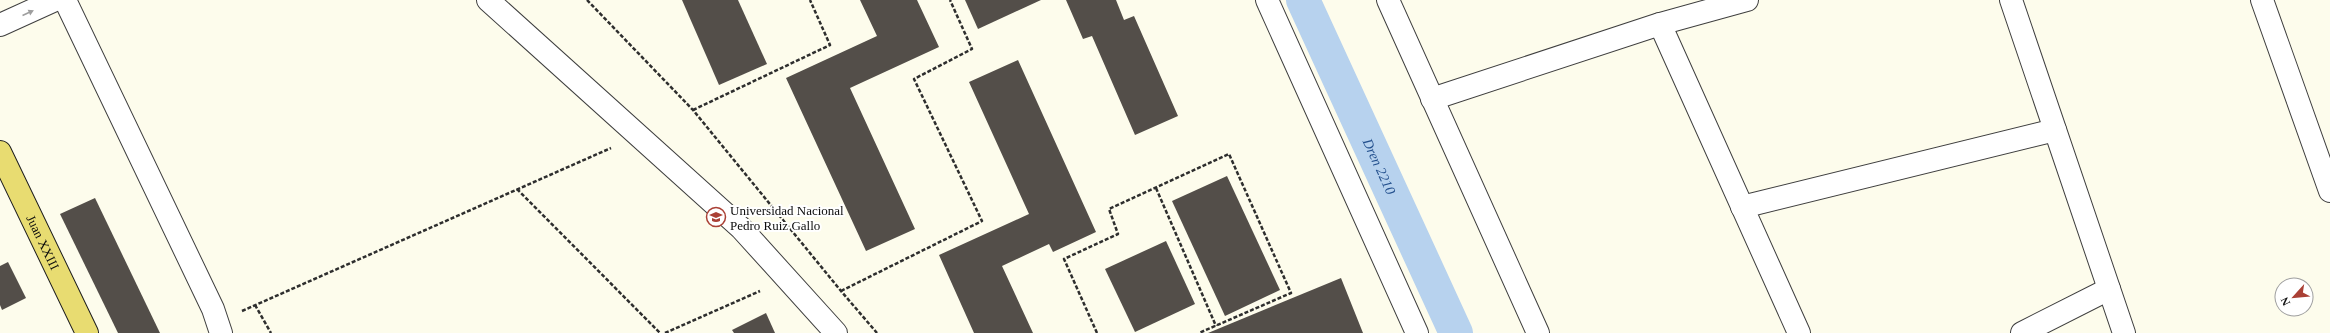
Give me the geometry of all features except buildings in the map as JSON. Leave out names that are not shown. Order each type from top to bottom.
[{"type":"main road","name":"Juan XXIII","points":[[0,152],[87,333]]},
{"type":"street","points":[[0,25],[55,0]]},
{"type":"street","points":[[65,0],[209,302],[219,328]]},
{"type":"street","points":[[488,0],[741,228],[836,333]]},
{"type":"street","points":[[1267,0],[1417,333]]},
{"type":"street","points":[[1388,0],[1538,333]]},
{"type":"street","points":[[1432,99],[1660,24],[1747,0]]},
{"type":"street","points":[[2011,0],[2124,333]]},
{"type":"street","points":[[2262,0],[2330,191]]},
{"type":"street","points":[[1660,24],[1799,333]]},
{"type":"street","points":[[1742,207],[2055,130]]},
{"type":"street","points":[[2022,333],[2109,289]]},
{"type":"path","points":[[586,0],[693,110],[877,333]]},
{"type":"path","points":[[693,110],[830,45],[810,0]]},
{"type":"path","points":[[841,291],[982,221],[914,79],[972,49],[950,0]]},
{"type":"path","points":[[219,328],[255,305],[639,136]]},
{"type":"path","points":[[1097,333],[1064,259],[1118,234],[1109,209],[1229,154],[1290,293],[1199,333]]},
{"type":"path","points":[[1156,188],[1216,326]]},
{"type":"path","points":[[518,189],[660,333]]},
{"type":"path","points":[[665,333],[820,265]]},
{"type":"path","points":[[255,305],[271,333]]},
{"type":"waterway","name":"Dren 2210","points":[[1303,0],[1456,333]]},
{"type":"place","name":"Universidad Nacional Pedro Ruiz Gallo","points":[[716,217]]}]
